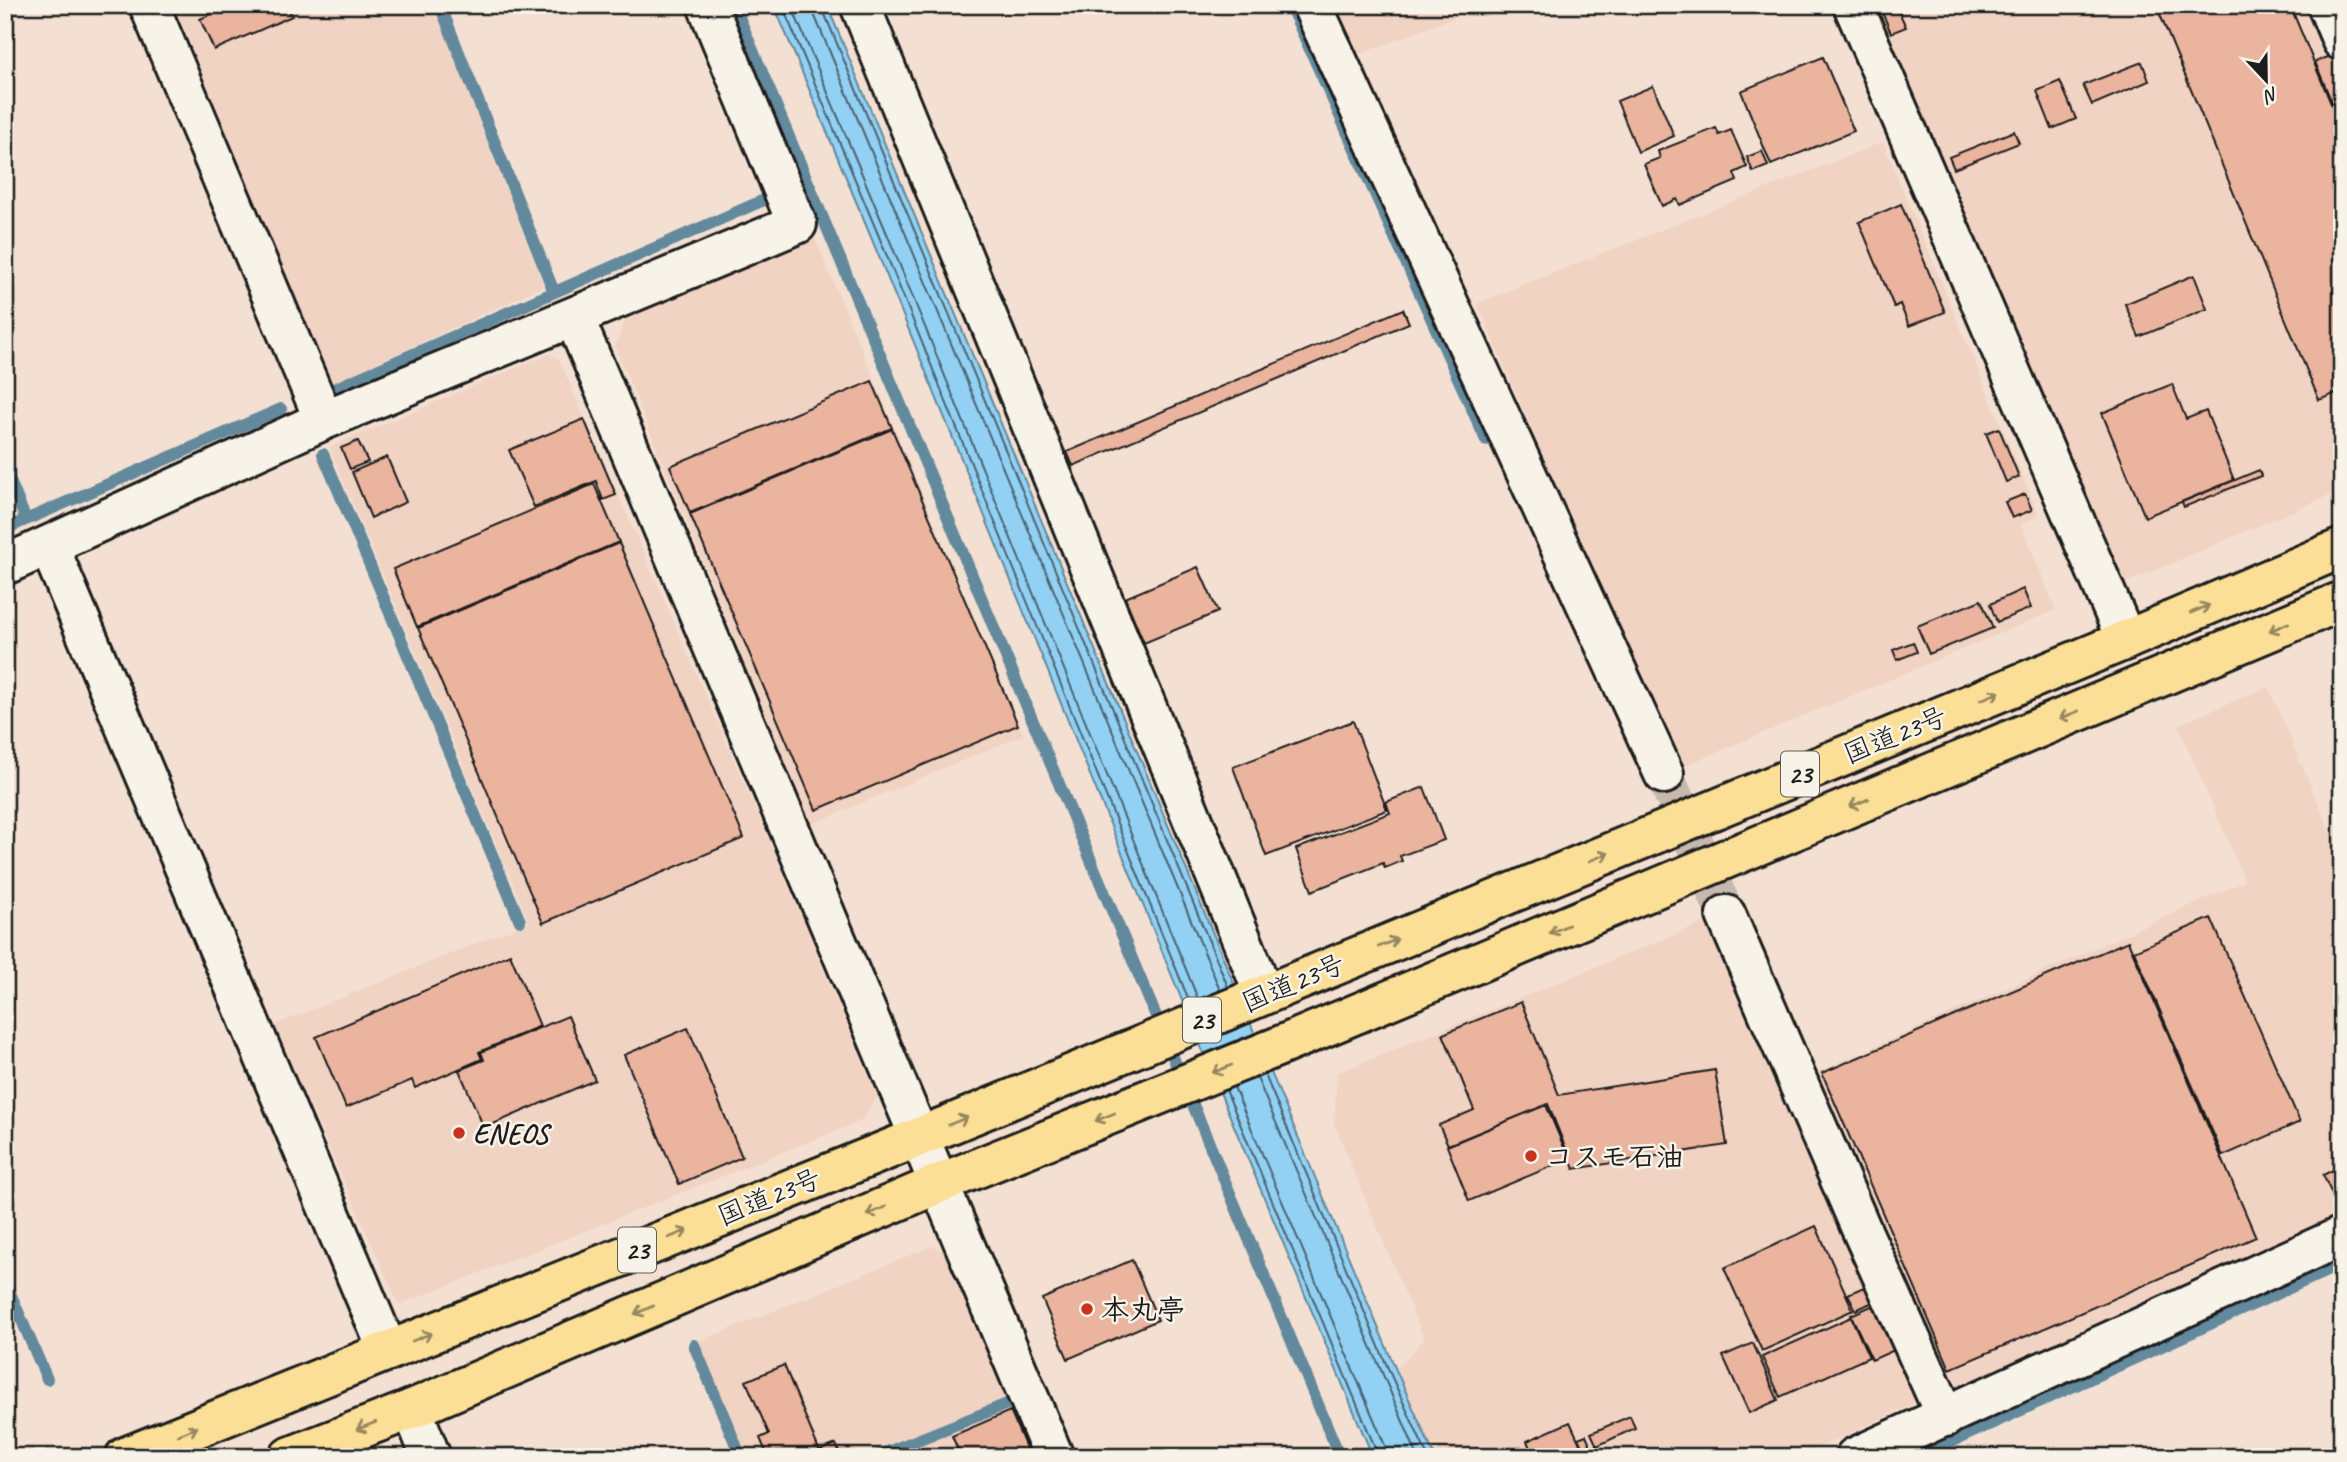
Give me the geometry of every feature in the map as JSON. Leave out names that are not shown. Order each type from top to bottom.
[{"type":"highway","name":"国道23号","points":[[125,1457],[919,1137],[2126,640],[2342,548]]},
{"type":"highway","name":"国道23号","points":[[289,1457],[412,1409],[938,1184],[1277,1047],[2342,601]]},
{"type":"street","points":[[149,5],[324,420]]},
{"type":"street","points":[[5,565],[324,420],[797,225],[707,5]]},
{"type":"street","points":[[860,5],[1261,996]]},
{"type":"street","points":[[1312,5],[1664,774]]},
{"type":"street","points":[[1853,5],[2126,640]]},
{"type":"street","points":[[2327,5],[2342,41]]},
{"type":"street","points":[[574,317],[1054,1457]]},
{"type":"street","points":[[49,547],[388,1350]]},
{"type":"street","points":[[1726,915],[1863,1233],[1946,1417]]},
{"type":"street","points":[[1855,1457],[2342,1236]]},
{"type":"street","points":[[412,1409],[431,1457]]},
{"type":"shaded area","points":[[210,5],[434,5],[544,286],[332,384],[179,17]]},
{"type":"shaded area","points":[[1336,5],[1486,5],[1358,55]]},
{"type":"shaded area","points":[[1866,5],[2342,5],[2342,490],[2119,586]]},
{"type":"shaded area","points":[[1883,142],[2039,516],[2021,524],[2056,610],[1677,769],[1477,303]]},
{"type":"shaded area","points":[[815,238],[1023,735],[810,825],[615,346],[625,320]]},
{"type":"shaded area","points":[[549,354],[559,359],[769,840],[877,1096],[861,1121],[399,1305],[274,1025],[529,922],[329,447]]},
{"type":"shaded area","points":[[2268,686],[2342,859],[2342,1223],[1959,1394],[1814,1074],[2245,881],[2178,725]]},
{"type":"shaded area","points":[[1713,919],[1760,1027],[1755,1035],[1905,1348],[1896,1353],[1918,1402],[1798,1457],[1435,1457],[1396,1370],[1424,1339],[1334,1124],[1337,1073]]},
{"type":"shaded area","points":[[933,1246],[947,1252],[1036,1457],[747,1457],[698,1342]]},
{"type":"water","points":[[774,5],[827,5],[1254,1032],[1435,1457],[1373,1457],[1203,1052]]},
{"type":"building","points":[[233,5],[287,5],[292,16],[214,50],[200,19]]},
{"type":"building","points":[[1879,5],[1896,5],[1906,27],[1891,33]]},
{"type":"building","points":[[2156,5],[2256,5],[2257,8],[2263,5],[2290,5],[2342,130],[2342,391],[2319,400]]},
{"type":"building","points":[[2333,55],[2342,76],[2342,122],[2315,62]]},
{"type":"building","points":[[1823,57],[1854,131],[1771,165],[1741,91]]},
{"type":"building","points":[[2142,62],[2149,81],[2092,105],[2083,85]]},
{"type":"building","points":[[2060,81],[2076,119],[2052,129],[2037,91]]},
{"type":"building","points":[[1653,86],[1674,136],[1638,152],[1617,101]]},
{"type":"building","points":[[1716,128],[1719,135],[1731,130],[1747,167],[1734,173],[1737,181],[1680,205],[1677,199],[1662,206],[1644,164],[1660,158],[1658,151]]},
{"type":"building","points":[[2014,131],[2019,143],[1954,169],[1949,157]]},
{"type":"building","points":[[1762,151],[1768,166],[1753,172],[1747,157]]},
{"type":"building","points":[[1901,204],[1945,312],[1909,326],[1900,304],[1894,307],[1859,222]]},
{"type":"building","points":[[2194,275],[2207,309],[2139,337],[2125,304]]},
{"type":"building","points":[[1403,309],[1409,323],[1073,466],[1067,452]]},
{"type":"building","points":[[872,381],[892,428],[690,513],[670,466]]},
{"type":"building","points":[[2172,384],[2186,419],[2206,411],[2234,480],[2145,517],[2102,413]]},
{"type":"building","points":[[584,419],[616,495],[603,500],[596,481],[534,507],[509,450]]},
{"type":"building","points":[[1999,428],[2019,477],[2006,482],[1986,433]]},
{"type":"building","points":[[892,429],[1018,725],[816,810],[690,514]]},
{"type":"building","points":[[358,441],[368,462],[350,469],[341,448]]},
{"type":"building","points":[[387,457],[406,502],[371,518],[352,472]]},
{"type":"building","points":[[2259,470],[2261,476],[2184,507],[2182,502]]},
{"type":"building","points":[[594,484],[619,542],[417,627],[393,569]]},
{"type":"building","points":[[2025,494],[2032,510],[2012,518],[2005,502]]},
{"type":"building","points":[[619,543],[744,838],[543,923],[418,628]]},
{"type":"building","points":[[1198,567],[1218,612],[1144,643],[1125,598]]},
{"type":"building","points":[[2023,589],[2031,608],[1997,622],[1990,604]]},
{"type":"building","points":[[1981,600],[1993,628],[1929,654],[1917,626]]},
{"type":"building","points":[[1913,642],[1917,652],[1897,660],[1893,650]]},
{"type":"building","points":[[1353,721],[1387,810],[1266,856],[1233,767]]},
{"type":"building","points":[[1424,787],[1444,840],[1400,856],[1402,861],[1385,868],[1383,863],[1312,891],[1296,849],[1390,813],[1386,802]]},
{"type":"building","points":[[2211,918],[2300,1122],[2223,1156],[2134,951]]},
{"type":"building","points":[[2128,941],[2256,1237],[1950,1369],[1822,1073]]},
{"type":"building","points":[[510,954],[540,1026],[479,1052],[482,1059],[415,1088],[412,1080],[346,1108],[316,1037]]},
{"type":"building","points":[[1521,1002],[1559,1095],[1715,1070],[1727,1145],[1574,1169],[1548,1104],[1448,1145],[1439,1125],[1474,1110],[1443,1034]]},
{"type":"building","points":[[568,1016],[595,1080],[484,1128],[459,1070],[484,1060],[481,1052]]},
{"type":"building","points":[[688,1028],[742,1157],[679,1184],[624,1055]]},
{"type":"building","points":[[1546,1105],[1569,1159],[1469,1201],[1447,1146]]},
{"type":"building","points":[[2335,1169],[2342,1185],[2342,1203],[2337,1205],[2323,1175]]},
{"type":"building","points":[[1816,1226],[1853,1310],[1762,1351],[1724,1268]]},
{"type":"building","points":[[1132,1260],[1158,1320],[1068,1359],[1042,1299]]},
{"type":"building","points":[[1866,1286],[1873,1302],[1856,1310],[1848,1294]]},
{"type":"building","points":[[1878,1303],[1899,1348],[1872,1360],[1851,1315]]},
{"type":"building","points":[[1851,1317],[1869,1357],[1780,1397],[1762,1357]]},
{"type":"building","points":[[1753,1343],[1778,1400],[1749,1413],[1723,1356]]},
{"type":"building","points":[[784,1365],[822,1457],[768,1457],[760,1438],[769,1434],[746,1381]]},
{"type":"building","points":[[1010,1411],[1027,1450],[1012,1457],[961,1457],[952,1436]]},
{"type":"building","points":[[1630,1416],[1635,1428],[1597,1446],[1591,1433]]},
{"type":"building","points":[[1570,1422],[1586,1457],[1534,1457],[1527,1441]]},
{"type":"building","points":[[1586,1435],[1596,1457],[1587,1457],[1578,1438]]},
{"type":"building","points":[[836,1444],[841,1457],[824,1457],[821,1450]]},
{"type":"waterway","points":[[440,5],[554,292]]},
{"type":"waterway","points":[[734,5],[1340,1457]]},
{"type":"waterway","points":[[1290,5],[1486,440]]},
{"type":"waterway","points":[[336,388],[771,197]]},
{"type":"waterway","points":[[5,529],[281,409]]},
{"type":"waterway","points":[[323,454],[520,921]]},
{"type":"waterway","points":[[5,469],[26,520]]},
{"type":"waterway","points":[[1918,1457],[2342,1264]]},
{"type":"waterway","points":[[5,1281],[47,1379]]},
{"type":"waterway","points":[[694,1345],[741,1457]]},
{"type":"waterway","points":[[875,1457],[1012,1402]]},
{"type":"tunnel","points":[[1664,774],[1726,915]]},
{"type":"place","name":"ENEOS","points":[[459,1133]]},
{"type":"place","name":"コスモ石油","points":[[1531,1156]]},
{"type":"place","name":"本丸亭","points":[[1087,1309]]}]
